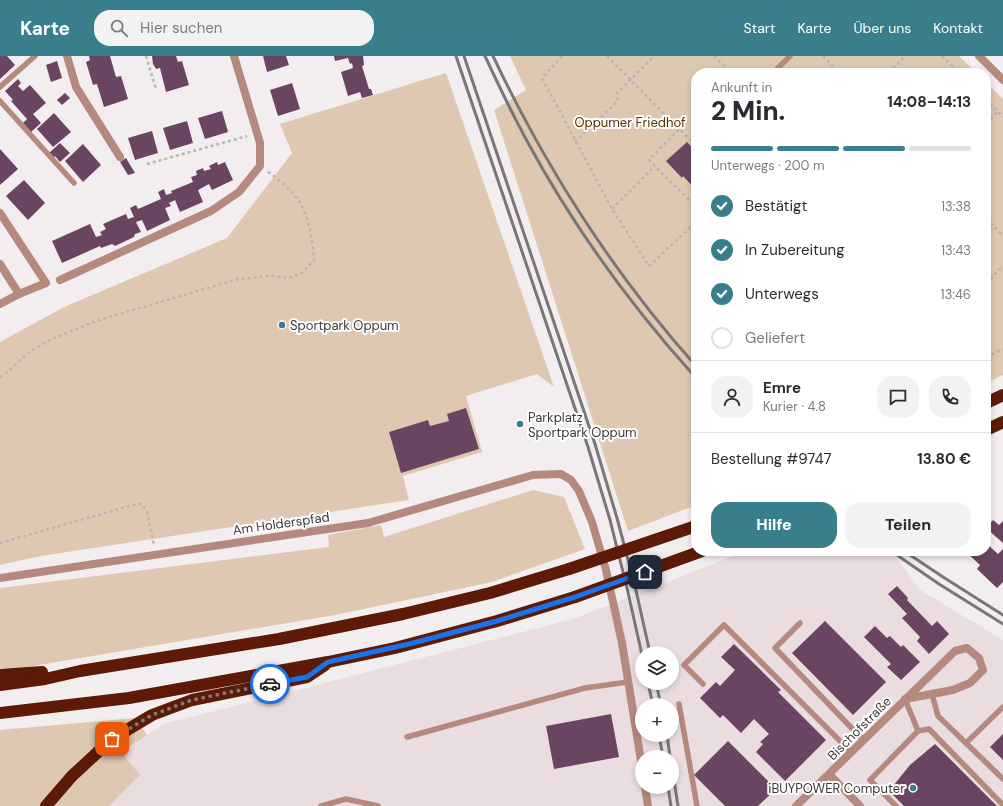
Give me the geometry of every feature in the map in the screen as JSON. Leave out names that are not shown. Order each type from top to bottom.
[{"type":"highway","points":[[991,401],[1003,395]]},
{"type":"highway","points":[[991,428],[1003,422]]},
{"type":"highway","points":[[0,685],[45,679],[80,671],[279,639],[403,614],[490,592],[569,569],[691,528]]},
{"type":"highway","points":[[0,713],[129,698],[328,662],[409,644],[497,621],[575,597],[691,555]]},
{"type":"highway","points":[[46,806],[72,776],[112,739],[152,715],[192,700],[307,677],[328,662]]},
{"type":"highway","points":[[0,675],[80,671]]},
{"type":"street","points":[[67,56],[76,87],[120,156]]},
{"type":"street","points":[[60,280],[211,212],[238,192],[260,166],[260,143],[234,56]]},
{"type":"street","points":[[982,57],[1003,80]]},
{"type":"street","points":[[0,213],[46,283],[19,294],[0,304]]},
{"type":"street","points":[[0,264],[19,294]]},
{"type":"street","name":"Am Holderspfad","points":[[0,578],[368,523],[533,475],[561,474],[571,480],[579,491],[592,522],[606,570],[622,643],[628,682]]},
{"type":"street","name":"Bischofstraße","points":[[796,806],[905,698],[955,651],[967,648],[979,658],[983,670],[970,683],[953,690],[905,698]]},
{"type":"street","points":[[628,682],[639,750]]},
{"type":"street","name":"Bischofstraße","points":[[829,774],[860,806]]},
{"type":"street","points":[[646,794],[648,806]]},
{"type":"lane","points":[[0,87],[35,56]]},
{"type":"lane","points":[[778,68],[790,56]]},
{"type":"lane","points":[[0,101],[74,183]]},
{"type":"lane","points":[[800,623],[775,648],[864,740]]},
{"type":"lane","points":[[703,684],[684,665],[724,625],[851,752]]},
{"type":"lane","points":[[407,736],[585,688],[628,682]]},
{"type":"lane","points":[[932,694],[938,716],[1003,779]]},
{"type":"lane","points":[[905,698],[918,731]]},
{"type":"lane","points":[[679,704],[697,806]]},
{"type":"lane","points":[[966,743],[1003,707]]},
{"type":"lane","points":[[896,806],[870,780],[918,731],[929,729],[1003,805]]},
{"type":"lane","points":[[321,806],[346,799],[378,806]]},
{"type":"path","points":[[146,56],[156,89]]},
{"type":"path","points":[[562,56],[542,78],[612,209],[650,266],[691,227]]},
{"type":"path","points":[[607,56],[691,140]]},
{"type":"path","points":[[575,142],[618,101],[618,93],[654,56]]},
{"type":"path","points":[[714,56],[726,68]]},
{"type":"path","points":[[823,56],[835,68]]},
{"type":"path","points":[[894,68],[905,56]]},
{"type":"path","points":[[942,56],[954,68]]},
{"type":"path","points":[[991,104],[1003,116]]},
{"type":"path","points":[[991,118],[998,111]]},
{"type":"path","points":[[679,129],[649,160],[691,202]]},
{"type":"path","points":[[147,164],[257,133]]},
{"type":"path","points":[[0,377],[32,350],[52,339],[96,321],[238,279],[272,276],[288,278],[302,272],[314,260],[313,246],[308,223],[299,200],[275,176],[260,166]]},
{"type":"path","points":[[612,209],[656,166]]},
{"type":"path","points":[[991,224],[1003,236]]},
{"type":"path","points":[[991,278],[1003,266]]},
{"type":"path","points":[[991,355],[1003,349]]},
{"type":"path","points":[[0,543],[133,505],[142,504],[149,517],[156,554]]},
{"type":"shaded area","points":[[733,556],[896,556],[920,590],[1003,640],[1003,806],[109,806],[139,775],[121,752],[164,724],[573,619]]},
{"type":"green space","name":"Oppumer Friedhof","points":[[510,56],[959,56],[972,68],[691,68],[691,507],[628,531],[494,110],[526,90]]},
{"type":"green space","name":"Sportpark Oppum","points":[[446,73],[554,387],[537,374],[466,396],[482,452],[403,476],[409,500],[41,556],[0,565],[0,342],[64,307],[227,238],[292,153],[280,124]]},
{"type":"green space","points":[[991,87],[1003,99],[1003,375],[991,381]]},
{"type":"green space","points":[[533,490],[564,497],[585,549],[492,582],[335,615],[16,669],[0,668],[0,588],[329,547],[328,535],[381,525],[384,537]]},
{"type":"green space","points":[[135,718],[147,735],[121,752],[140,775],[109,806],[0,806],[0,730]]},
{"type":"building","points":[[0,56],[7,56],[15,65],[0,79]]},
{"type":"building","points":[[89,56],[110,56],[116,77],[121,76],[128,99],[104,107],[97,84],[93,85],[86,62],[90,60]]},
{"type":"building","points":[[152,56],[176,56],[178,62],[182,61],[189,85],[166,92],[160,68],[156,69],[153,64]]},
{"type":"building","points":[[263,56],[286,56],[289,65],[267,72]]},
{"type":"building","points":[[334,56],[363,56],[364,65],[362,66],[369,89],[371,89],[373,95],[362,98],[360,92],[348,96],[341,72],[353,68],[352,63],[350,64],[348,58],[335,61]]},
{"type":"building","points":[[57,61],[62,78],[51,82],[46,65]]},
{"type":"building","points":[[18,79],[21,83],[18,86],[23,91],[30,85],[46,103],[33,114],[41,123],[31,132],[23,123],[27,119],[11,101],[13,100],[5,91]]},
{"type":"building","points":[[292,83],[300,109],[278,116],[270,90]]},
{"type":"building","points":[[65,93],[70,98],[62,105],[57,100]]},
{"type":"building","points":[[222,111],[228,132],[205,139],[198,118]]},
{"type":"building","points":[[54,113],[71,132],[53,147],[37,129]]},
{"type":"building","points":[[187,121],[193,143],[170,150],[163,128]]},
{"type":"building","points":[[152,131],[158,153],[135,160],[128,138]]},
{"type":"building","points":[[687,142],[691,146],[691,185],[683,176],[682,178],[666,161]]},
{"type":"building","points":[[60,143],[70,153],[60,162],[55,156],[54,158],[49,153]]},
{"type":"building","points":[[83,144],[101,165],[83,182],[65,161]]},
{"type":"building","points":[[0,149],[18,169],[0,185]]},
{"type":"building","points":[[126,158],[135,173],[128,175],[120,162]]},
{"type":"building","points":[[217,162],[218,165],[225,162],[233,180],[212,190],[209,184],[198,190],[203,202],[180,212],[175,200],[169,203],[171,206],[165,208],[170,220],[147,231],[142,220],[136,222],[141,232],[135,234],[134,237],[115,246],[112,244],[101,248],[100,246],[62,263],[52,241],[90,224],[96,237],[102,235],[100,232],[106,229],[103,224],[126,214],[128,219],[134,217],[130,208],[136,205],[138,209],[161,199],[158,192],[164,189],[166,195],[172,193],[171,191],[193,182],[191,177],[197,175],[196,171],[203,168],[204,171],[211,169],[209,166]]},
{"type":"building","points":[[24,180],[45,203],[28,220],[6,196]]},
{"type":"building","points":[[466,408],[479,449],[401,473],[389,432],[428,420],[430,426],[449,421],[447,414]]},
{"type":"building","points":[[993,520],[999,525],[1003,521],[1003,543],[991,532],[991,522]]},
{"type":"building","points":[[991,548],[998,554],[1003,549],[1003,582],[997,588],[977,569],[980,565],[970,556],[991,556]]},
{"type":"building","points":[[897,586],[908,598],[907,600],[932,626],[937,621],[949,634],[929,654],[917,641],[920,637],[902,618],[907,614],[888,594]]},
{"type":"building","points":[[825,621],[886,682],[853,715],[792,653]]},
{"type":"building","points":[[875,626],[887,638],[890,636],[901,647],[903,645],[920,662],[901,680],[887,667],[891,664],[864,637]]},
{"type":"building","points":[[734,644],[781,690],[778,692],[826,740],[785,781],[756,752],[763,744],[760,742],[769,734],[754,719],[741,733],[723,715],[720,718],[700,698],[716,682],[720,686],[735,670],[721,657]]},
{"type":"building","points":[[611,714],[619,757],[554,769],[546,726]]},
{"type":"building","points":[[1003,734],[1003,760],[990,747]]},
{"type":"building","points":[[728,741],[776,789],[758,806],[725,806],[694,775]]},
{"type":"building","points":[[935,744],[997,806],[904,806],[889,791],[910,765]]},
{"type":"railway","points":[[456,56],[588,447],[610,520],[640,646]]},
{"type":"railway","points":[[464,56],[595,444],[635,586],[648,646]]},
{"type":"railway","points":[[485,56],[527,141],[564,204],[626,294],[691,372]]},
{"type":"railway","points":[[493,56],[535,139],[583,218],[609,257],[637,294],[691,360]]},
{"type":"railway","points":[[898,556],[939,584],[1003,624]]},
{"type":"railway","points":[[912,556],[1003,615]]},
{"type":"railway","points":[[650,690],[651,698]]},
{"type":"railway","points":[[658,690],[659,698]]},
{"type":"railway","points":[[660,742],[662,750]]},
{"type":"railway","points":[[668,742],[669,750]]},
{"type":"railway","points":[[669,794],[671,806]]},
{"type":"railway","points":[[676,794],[678,806]]},
{"type":"way so far","points":[[112,739],[152,715],[192,700],[270,684]]},
{"type":"place","name":"Sportpark Oppum","points":[[282,325]]},
{"type":"place","name":"Parkplatz Sportpark Oppum","points":[[520,424]]},
{"type":"place","name":"iBUYPOWER Computer","points":[[913,788]]},
{"type":"route","points":[[270,684],[307,677],[328,662],[395,648],[497,621],[575,597],[645,572]]}]
